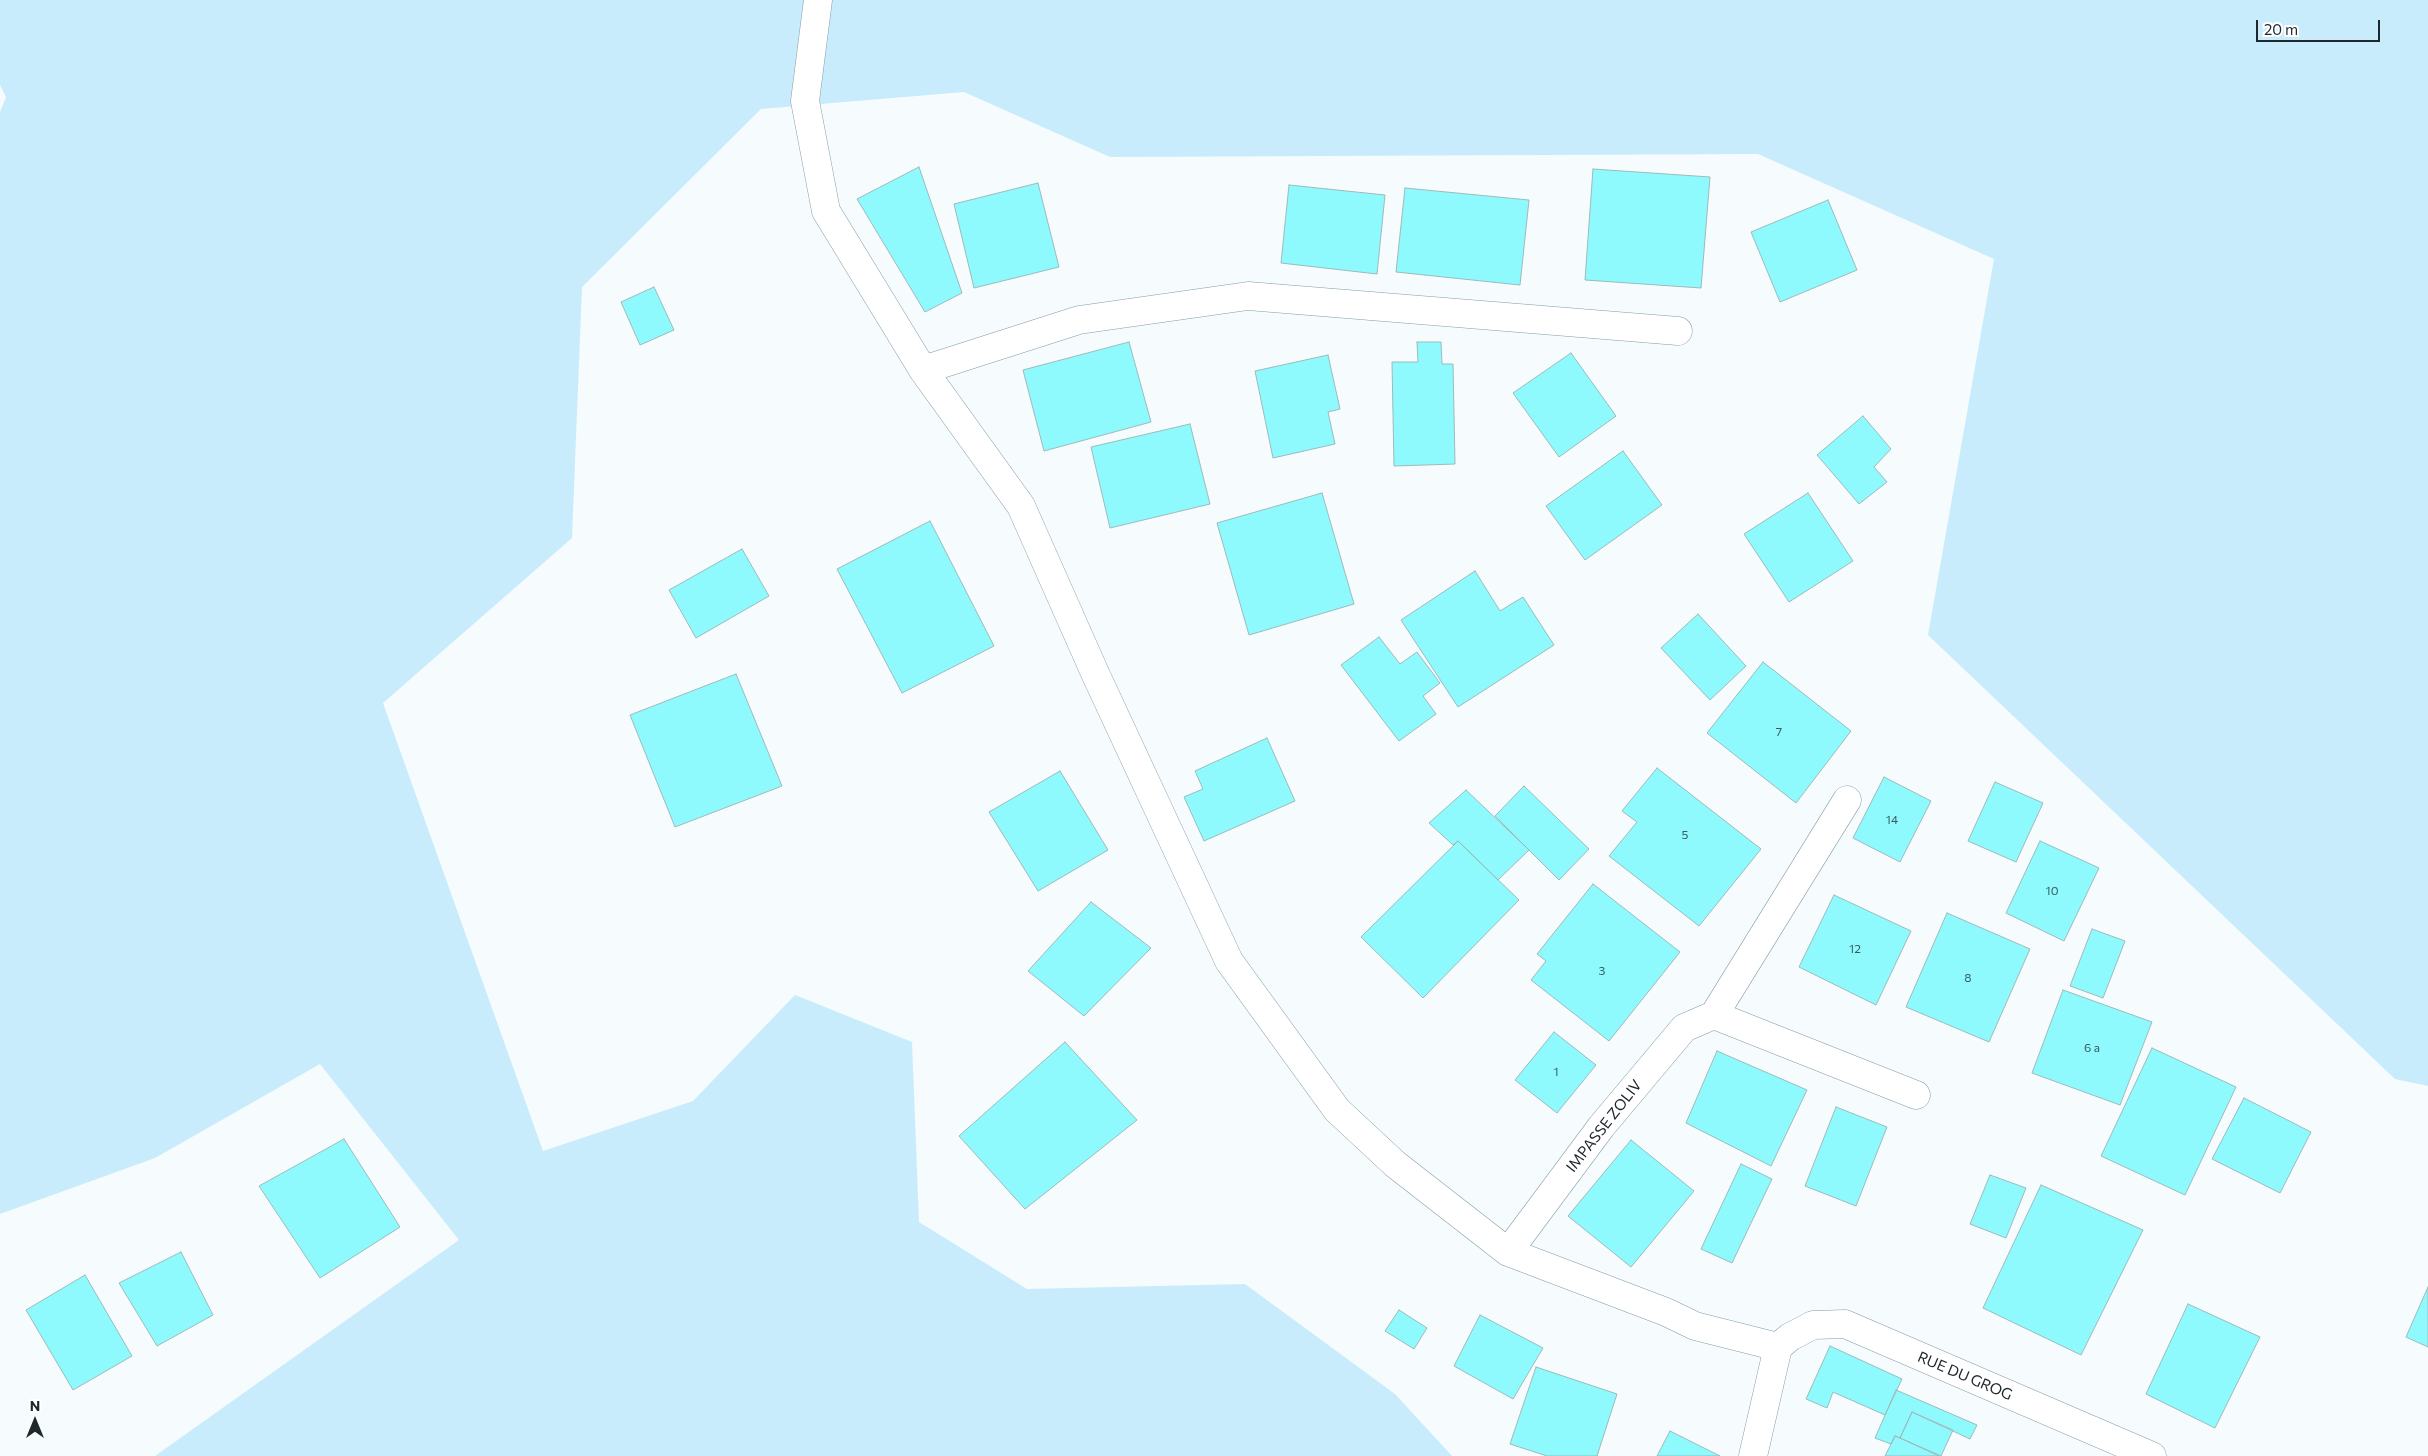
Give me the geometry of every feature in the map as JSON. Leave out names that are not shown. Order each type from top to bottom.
[{"type":"street","points":[[818,0],[805,101],[826,211],[923,370],[1021,506],[1095,673],[1229,961],[1337,1110],[1395,1164],[1508,1252],[1666,1312],[1695,1326],[1778,1347],[1753,1456]]},
{"type":"street","points":[[923,370],[1079,320],[1248,296],[1678,331]]},
{"type":"street","points":[[1847,800],[1714,1015],[1916,1095]]},
{"type":"street","name":"IMPASSE ZOLIV","points":[[1508,1252],[1601,1127],[1684,1028],[1714,1015]]},
{"type":"street","name":"RUE DU GROG","points":[[1778,1347],[1790,1337],[1813,1325],[1844,1324],[2152,1456]]},
{"type":"shaded area","points":[[0,0],[2428,0],[2428,1086],[2395,1079],[1928,635],[1994,259],[1758,154],[1110,157],[964,92],[761,109],[582,287],[572,538],[383,703],[543,1151],[693,1101],[795,995],[912,1042],[919,1222],[1027,1289],[1245,1284],[1395,1394],[1452,1456],[155,1456],[459,1240],[320,1064],[155,1158],[0,1214],[0,112],[6,97],[0,85]]},
{"type":"building","points":[[919,167],[962,293],[925,312],[857,199]]},
{"type":"building","points":[[1593,169],[1710,177],[1701,288],[1585,280]]},
{"type":"building","points":[[1038,183],[1059,267],[974,288],[954,204]]},
{"type":"building","points":[[1289,185],[1385,195],[1377,274],[1281,263]]},
{"type":"building","points":[[1405,188],[1529,200],[1520,285],[1396,272]]},
{"type":"building","points":[[1828,200],[1857,270],[1780,302],[1751,232]]},
{"type":"building","points":[[654,287],[674,330],[640,345],[621,302]]},
{"type":"building","points":[[1129,342],[1151,422],[1044,451],[1023,370]]},
{"type":"building","points":[[1417,342],[1441,342],[1442,364],[1453,364],[1455,464],[1394,466],[1392,362],[1418,362]]},
{"type":"building","points":[[1571,353],[1616,416],[1559,457],[1513,393]]},
{"type":"building","points":[[1328,355],[1340,409],[1328,412],[1335,444],[1273,458],[1255,371]]},
{"type":"building","points":[[1863,416],[1891,449],[1874,467],[1887,482],[1859,504],[1817,455]]},
{"type":"building","points":[[1190,424],[1210,504],[1110,528],[1091,447]]},
{"type":"building","points":[[1623,451],[1662,505],[1585,560],[1546,506]]},
{"type":"building","points":[[1322,493],[1354,604],[1249,635],[1217,523]]},
{"type":"building","points":[[1808,493],[1853,561],[1789,602],[1744,534]]},
{"type":"building","points":[[930,521],[994,646],[902,693],[837,569]]},
{"type":"building","points":[[742,549],[769,596],[696,638],[669,590]]},
{"type":"building","points":[[1475,571],[1500,611],[1523,597],[1554,645],[1458,707],[1401,620]]},
{"type":"building","points":[[1698,614],[1746,666],[1710,700],[1661,648]]},
{"type":"building","points":[[1379,637],[1400,664],[1417,652],[1440,683],[1423,696],[1436,714],[1399,741],[1341,665]]},
{"type":"building","points":[[1763,662],[1851,731],[1796,803],[1707,733]]},
{"type":"building","points":[[736,674],[782,786],[675,827],[630,715]]},
{"type":"building","points":[[1267,738],[1295,801],[1204,841],[1184,797],[1203,789],[1195,771]]},
{"type":"building","points":[[1657,768],[1761,849],[1699,926],[1609,856],[1637,822],[1622,811]]},
{"type":"building","points":[[1060,771],[1108,850],[1038,891],[989,812]]},
{"type":"building","points":[[1884,777],[1931,801],[1900,862],[1853,838]]},
{"type":"building","points":[[1995,782],[2043,803],[2016,862],[1968,841]]},
{"type":"building","points":[[1524,786],[1589,849],[1559,880],[1495,816]]},
{"type":"building","points":[[1466,790],[1529,850],[1498,880],[1458,841],[1453,845],[1429,823]]},
{"type":"building","points":[[1458,841],[1519,900],[1423,998],[1361,937]]},
{"type":"building","points":[[2040,841],[2099,868],[2064,941],[2006,913]]},
{"type":"building","points":[[1593,884],[1680,952],[1609,1041],[1531,980],[1546,961],[1537,954]]},
{"type":"building","points":[[1834,895],[1911,931],[1876,1005],[1799,967]]},
{"type":"building","points":[[1091,902],[1151,948],[1084,1016],[1028,971]]},
{"type":"building","points":[[1947,913],[2030,949],[1989,1042],[1906,1007]]},
{"type":"building","points":[[2092,929],[2125,941],[2103,998],[2070,986]]},
{"type":"building","points":[[2063,990],[2152,1022],[2120,1105],[2032,1073]]},
{"type":"building","points":[[1554,1032],[1596,1065],[1557,1113],[1515,1080]]},
{"type":"building","points":[[1065,1042],[1137,1120],[1025,1209],[959,1136]]},
{"type":"building","points":[[2152,1048],[2236,1087],[2185,1195],[2101,1156]]},
{"type":"building","points":[[1717,1051],[1807,1090],[1771,1166],[1686,1123]]},
{"type":"building","points":[[2244,1098],[2311,1132],[2280,1193],[2212,1159]]},
{"type":"building","points":[[1836,1107],[1887,1127],[1856,1206],[1805,1186]]},
{"type":"building","points":[[344,1139],[400,1227],[320,1278],[259,1186]]},
{"type":"building","points":[[1631,1140],[1694,1191],[1631,1267],[1568,1216]]},
{"type":"building","points":[[1741,1164],[1772,1179],[1732,1263],[1701,1249]]},
{"type":"building","points":[[1990,1175],[2026,1188],[2006,1238],[1970,1224]]},
{"type":"building","points":[[2041,1185],[2143,1230],[2081,1355],[1983,1308]]},
{"type":"building","points":[[181,1252],[213,1315],[157,1346],[119,1283]]},
{"type":"building","points":[[85,1275],[132,1356],[73,1390],[26,1310]]},
{"type":"building","points":[[2428,1287],[2428,1347],[2406,1337]]},
{"type":"building","points":[[2188,1304],[2260,1337],[2215,1428],[2146,1394]]},
{"type":"building","points":[[1399,1310],[1427,1328],[1414,1349],[1385,1331]]},
{"type":"building","points":[[1480,1315],[1543,1348],[1513,1399],[1454,1366]]},
{"type":"building","points":[[1830,1346],[1902,1379],[1885,1415],[1833,1392],[1827,1408],[1806,1399]]},
{"type":"building","points":[[1536,1367],[1617,1394],[1597,1456],[1547,1456],[1510,1444]]},
{"type":"building","points":[[1896,1390],[1977,1425],[1970,1439],[1912,1412],[1900,1438],[1895,1436],[1891,1444],[1875,1438]]},
{"type":"building","points":[[1912,1412],[1953,1430],[1941,1456],[1900,1438]]},
{"type":"building","points":[[1670,1431],[1720,1456],[1657,1456]]},
{"type":"building","points":[[1895,1436],[1900,1438],[1939,1456],[1885,1456]]}]
